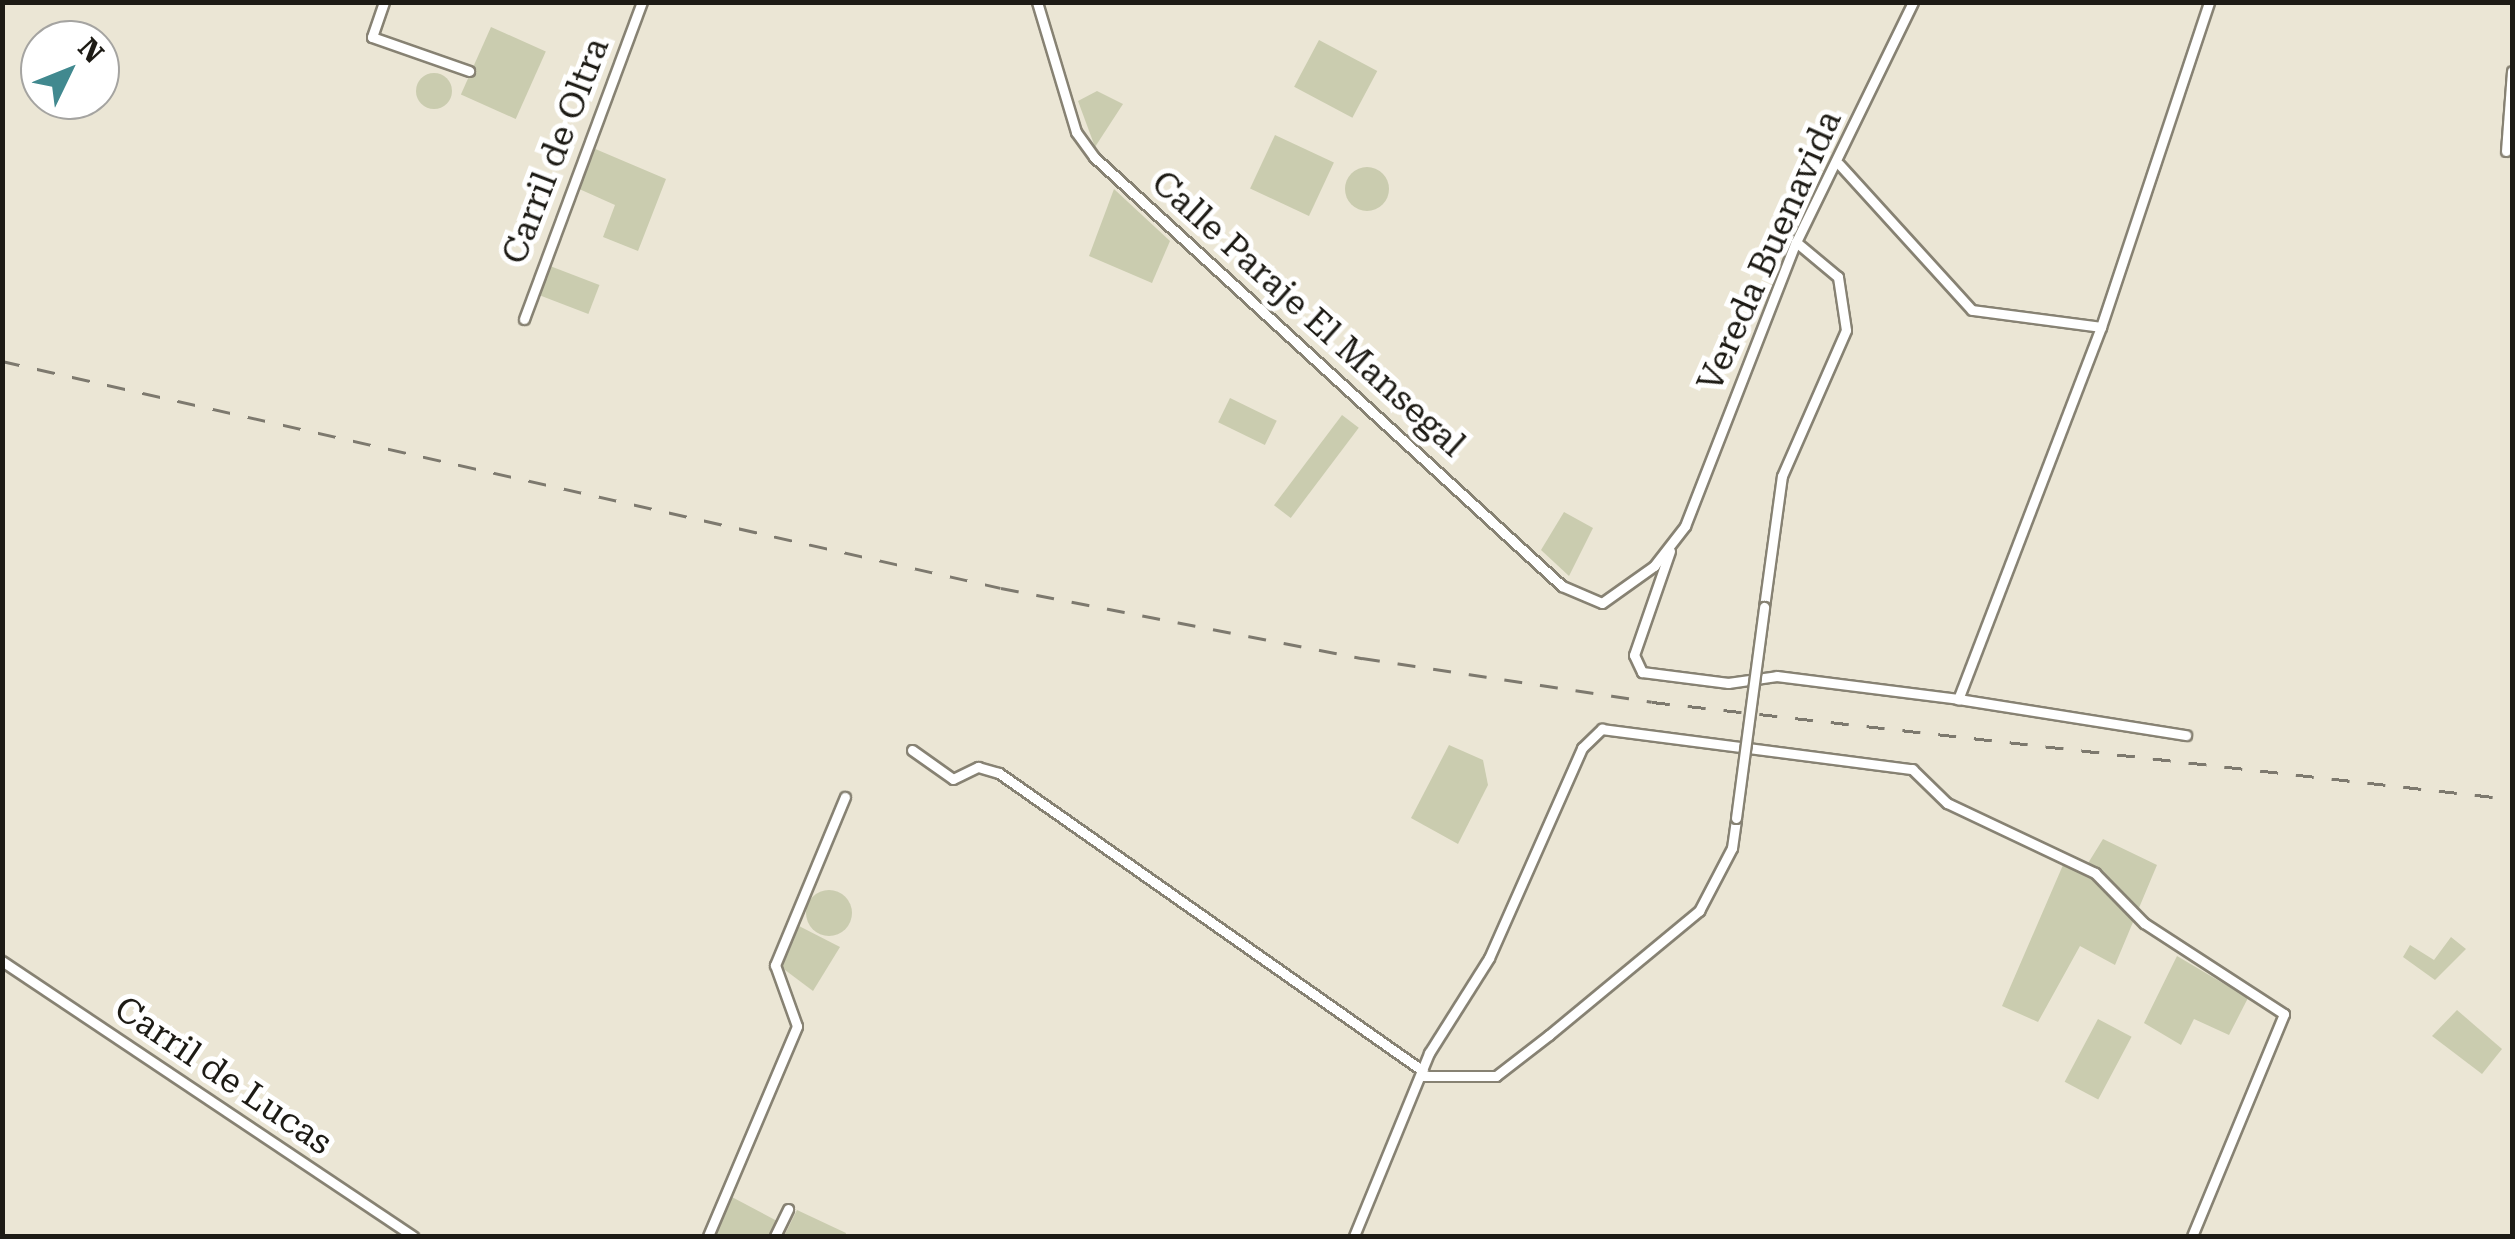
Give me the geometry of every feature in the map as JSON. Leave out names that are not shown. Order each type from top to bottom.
[{"type":"street","points":[[384,2],[372,37],[468,71]]},
{"type":"street","name":"Carril de Oltra","points":[[524,319],[642,2]]},
{"type":"street","name":"Calle Paraje El Mansegal","points":[[1037,2],[1076,132],[1094,157],[1562,586],[1590,601],[1616,598],[1671,548]]},
{"type":"street","name":"Vereda Buenavida","points":[[1671,548],[1685,526],[1796,242],[1839,164],[1913,2]]},
{"type":"street","points":[[1958,699],[2100,327],[2209,2]]},
{"type":"street","points":[[2506,151],[2512,71]]},
{"type":"street","points":[[1839,164],[1972,310],[2100,327]]},
{"type":"street","points":[[912,750],[953,779],[978,767],[998,774],[1422,1073],[1496,1076],[1699,910],[1732,848],[1782,476],[1846,330],[1838,276],[1796,242]]},
{"type":"street","points":[[1671,548],[1634,655],[1642,672],[1728,682],[1777,676],[1958,699],[2186,735]]},
{"type":"street","points":[[1354,1236],[1422,1073],[1489,958],[1564,781],[1596,731],[1904,766],[1948,803],[2095,874],[2144,923],[2284,1014],[2192,1236]]},
{"type":"street","points":[[708,1236],[798,1026],[776,966],[845,797]]},
{"type":"street","name":"Carril de Lucas","points":[[2,961],[413,1236]]},
{"type":"street","points":[[775,1236],[788,1209]]},
{"type":"green space","points":[[491,27],[546,51],[516,119],[461,95]]},
{"type":"green space","points":[[1319,40],[1377,71],[1352,118],[1294,87]]},
{"type":"green space","points":[[434,73],[447,78],[452,91],[447,104],[434,109],[421,104],[416,91],[421,78]]},
{"type":"green space","points":[[1097,91],[1123,104],[1095,147],[1078,101]]},
{"type":"green space","points":[[1275,135],[1334,162],[1309,216],[1250,188]]},
{"type":"green space","points":[[593,148],[666,179],[638,251],[603,237],[615,205],[577,188]]},
{"type":"green space","points":[[1367,167],[1382,174],[1389,189],[1382,204],[1367,211],[1352,204],[1345,189],[1352,174]]},
{"type":"green space","points":[[1114,189],[1170,241],[1152,283],[1089,256]]},
{"type":"green space","points":[[550,266],[599,285],[588,314],[539,295]]},
{"type":"green space","points":[[1230,398],[1277,421],[1265,445],[1218,422]]},
{"type":"green space","points":[[1342,415],[1359,428],[1291,518],[1274,505]]},
{"type":"green space","points":[[1564,512],[1593,528],[1569,576],[1541,550]]},
{"type":"green space","points":[[1449,745],[1483,760],[1488,785],[1458,844],[1411,818]]},
{"type":"green space","points":[[2103,839],[2157,865],[2115,965],[2080,946],[2038,1022],[2002,1006],[2063,865],[2082,873]]},
{"type":"green space","points":[[829,890],[845,897],[852,913],[845,929],[829,936],[813,929],[806,913],[813,897]]},
{"type":"green space","points":[[799,926],[840,947],[813,991],[781,967]]},
{"type":"green space","points":[[2451,937],[2466,949],[2435,980],[2403,957],[2410,945],[2434,960]]},
{"type":"green space","points":[[2177,956],[2248,998],[2229,1035],[2194,1019],[2181,1045],[2144,1023]]},
{"type":"green space","points":[[2457,1010],[2502,1049],[2482,1074],[2432,1036]]},
{"type":"green space","points":[[2098,1019],[2132,1037],[2098,1100],[2065,1082]]},
{"type":"green space","points":[[730,1196],[777,1221],[770,1236],[712,1236]]},
{"type":"green space","points":[[797,1210],[846,1233],[845,1236],[784,1236]]},
{"type":"railway","points":[[2,361],[1001,588],[1362,658],[1652,702],[2512,799]]}]
